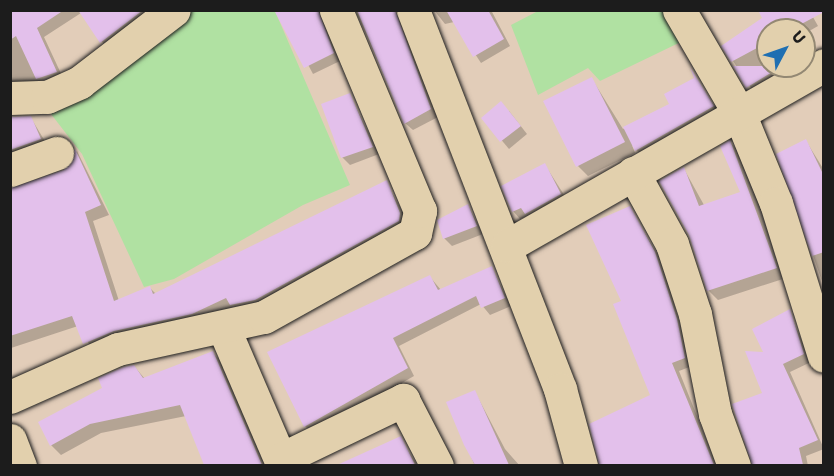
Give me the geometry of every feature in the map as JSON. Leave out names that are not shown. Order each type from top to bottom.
[{"type":"street","points":[[10,98],[47,97],[80,82],[174,10]]},
{"type":"street","points":[[10,398],[118,349],[224,329],[304,299],[397,247],[421,222],[381,108],[336,10]]},
{"type":"street","points":[[413,10],[507,246],[560,389],[581,465]]},
{"type":"street","points":[[679,10],[739,113],[776,203],[824,356]]},
{"type":"street","points":[[507,246],[739,113],[822,69]]},
{"type":"street","points":[[10,170],[57,153]]},
{"type":"street","points":[[633,173],[672,243],[695,314],[715,414],[734,465]]},
{"type":"street","points":[[224,329],[282,462],[403,400],[437,465]]},
{"type":"street","points":[[10,440],[20,465]]},
{"type":"green space","points":[[187,11],[275,11],[350,185],[303,205],[174,279],[144,287],[82,154],[44,105]]},
{"type":"green space","points":[[538,11],[672,11],[687,39],[600,81],[588,68],[538,95],[511,25]]},
{"type":"building","points":[[10,10],[64,10],[37,28],[57,72],[36,79],[16,36],[10,40]]},
{"type":"building","points":[[78,10],[143,10],[100,43]]},
{"type":"building","points":[[274,10],[318,10],[334,53],[304,68]]},
{"type":"building","points":[[357,10],[395,10],[431,109],[404,124]]},
{"type":"building","points":[[446,10],[488,10],[504,39],[473,57]]},
{"type":"building","points":[[758,10],[824,10],[813,18],[762,18]]},
{"type":"building","points":[[756,22],[756,48],[731,62],[721,46]]},
{"type":"building","points":[[733,66],[756,66],[756,78],[762,78],[746,88]]},
{"type":"building","points":[[690,67],[714,106],[635,151],[623,127],[669,104],[664,94],[694,78]]},
{"type":"building","points":[[592,77],[625,142],[576,167],[543,101]]},
{"type":"building","points":[[350,93],[373,147],[341,158],[321,104]]},
{"type":"building","points":[[501,101],[521,126],[500,142],[481,118]]},
{"type":"building","points":[[31,116],[41,139],[10,150],[10,117]]},
{"type":"building","points":[[806,139],[824,176],[824,252],[812,256],[776,154]]},
{"type":"building","points":[[730,140],[777,268],[707,291],[689,235],[659,181],[684,167],[699,206],[740,192],[720,146]]},
{"type":"building","points":[[75,149],[101,205],[85,212],[114,301],[150,286],[153,294],[387,180],[400,213],[399,221],[255,300],[230,305],[226,298],[192,314],[114,331],[83,344],[72,316],[10,336],[10,188],[64,170]]},
{"type":"building","points":[[545,163],[561,194],[525,214],[521,208],[512,212],[501,186]]},
{"type":"building","points":[[468,204],[477,226],[443,239],[437,220]]},
{"type":"building","points":[[630,206],[655,252],[677,319],[685,358],[672,363],[714,465],[599,465],[589,424],[650,395],[613,304],[621,301],[586,225]]},
{"type":"building","points":[[492,266],[505,298],[481,308],[476,296],[393,338],[408,368],[304,427],[267,352],[430,275],[438,290]]},
{"type":"building","points":[[790,309],[804,354],[783,364],[818,440],[799,448],[803,465],[752,465],[732,404],[762,393],[745,351],[763,352],[752,329]]},
{"type":"building","points":[[213,351],[262,465],[204,465],[180,405],[90,424],[50,446],[38,422],[102,388],[98,378],[124,367],[134,365],[143,378]]},
{"type":"building","points":[[475,390],[509,465],[475,465],[464,445],[446,402]]},
{"type":"building","points":[[401,436],[415,465],[337,465]]}]
